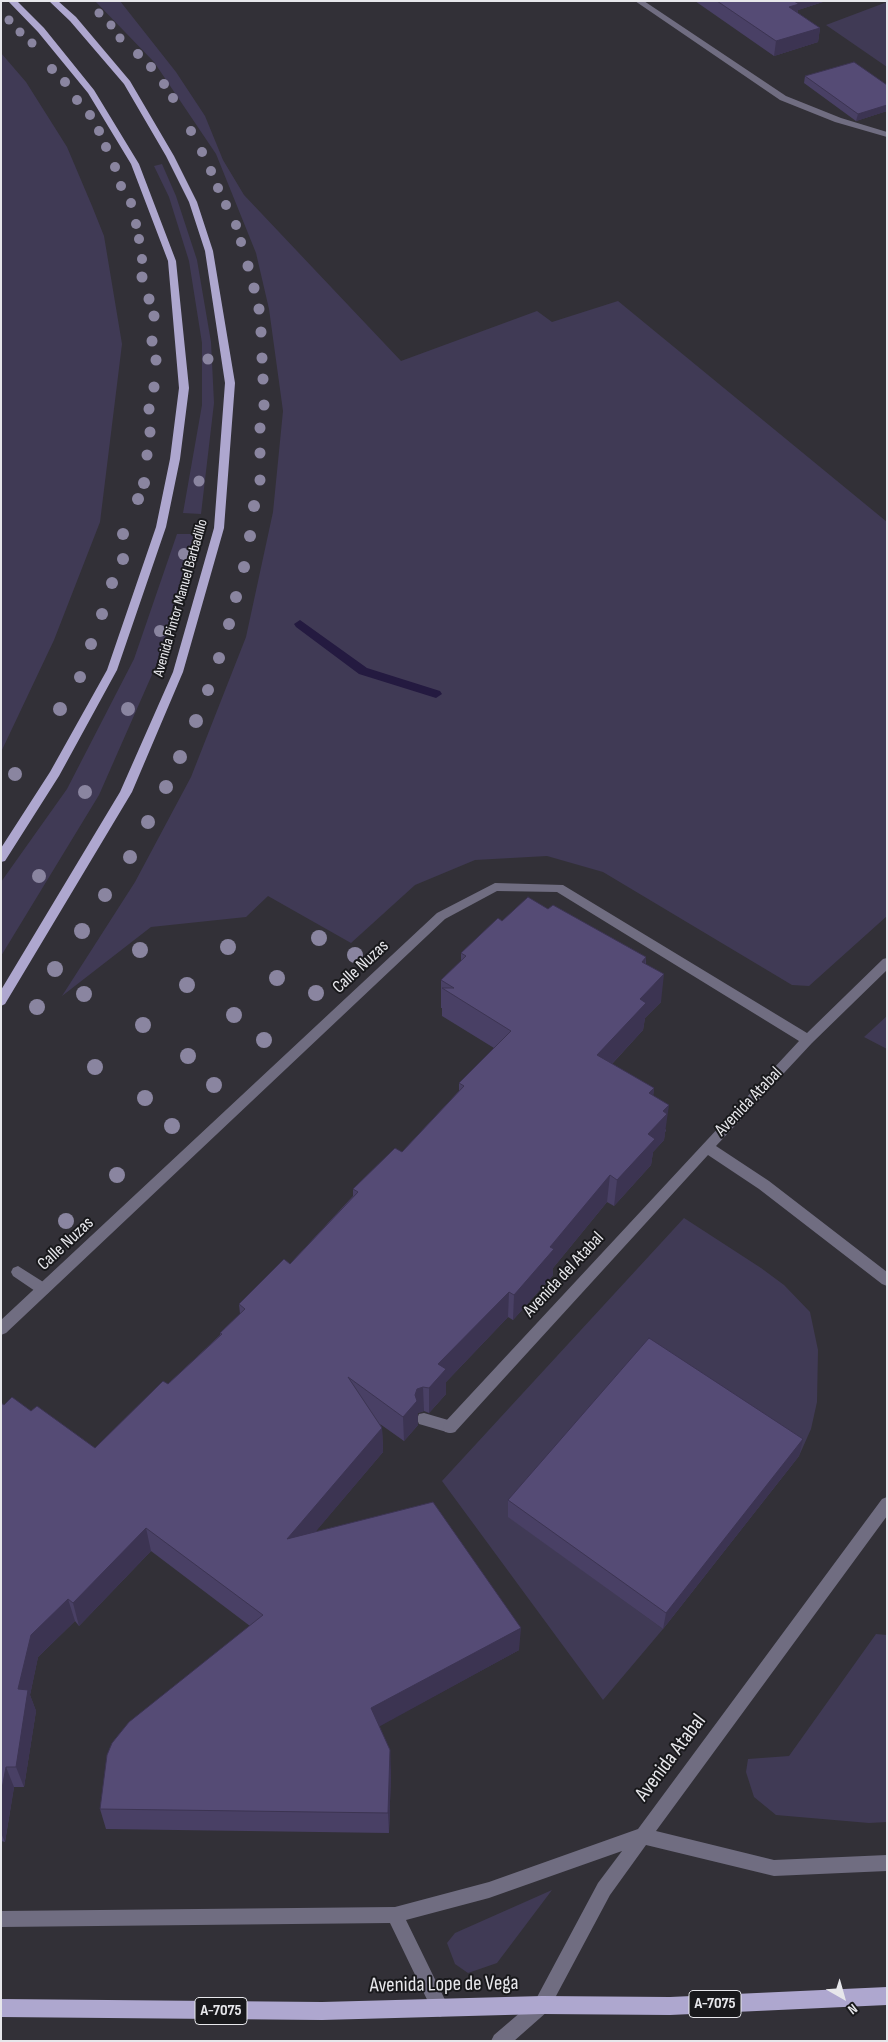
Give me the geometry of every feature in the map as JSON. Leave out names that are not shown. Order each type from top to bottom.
[{"type":"main road","points":[[1,858],[55,773],[112,670],[161,527],[175,459],[184,388],[172,261],[135,164],[91,92],[41,30],[12,1]]},
{"type":"main road","name":"Avenida Pintor Manuel Barbadillo","points":[[1,1001],[126,792],[178,672],[219,528],[230,383],[209,251],[193,202],[170,156],[127,84],[73,20],[53,1]]},
{"type":"main road","name":"Avenida Lope de Vega","points":[[1,2008],[322,2011],[542,2006],[670,2006],[887,1996]]},
{"type":"street","points":[[639,1],[783,98],[838,120],[887,136]]},
{"type":"street","name":"Calle Nuzas","points":[[1,1329],[441,916],[495,887],[559,888],[808,1040]]},
{"type":"street","name":"Avenida Atabal","points":[[887,962],[808,1040],[707,1147],[764,1186],[887,1280]]},
{"type":"street","name":"Avenida del Atabal","points":[[424,1418],[450,1427],[707,1147]]},
{"type":"street","points":[[18,1272],[43,1289]]},
{"type":"street","name":"Avenida Atabal","points":[[500,2041],[542,2006],[604,1889],[641,1836],[887,1504]]},
{"type":"street","points":[[1,1919],[395,1915],[488,1890],[641,1836],[774,1868],[887,1862]]},
{"type":"street","points":[[395,1915],[440,2008]]},
{"type":"shaded area","points":[[95,1],[120,1],[176,72],[205,116],[223,160],[244,195],[401,361],[537,311],[552,322],[618,301],[887,522],[887,916],[809,986],[792,985],[603,872],[547,856],[475,860],[415,885],[351,943],[268,896],[246,917],[151,927],[62,996],[135,882],[191,777],[246,637],[273,512],[283,411],[269,309],[256,253],[216,154],[154,62]]},
{"type":"shaded area","points":[[887,2],[887,67],[826,25]]},
{"type":"shaded area","points":[[1,53],[26,82],[67,147],[92,206],[104,236],[122,344],[100,522],[54,640],[1,752]]},
{"type":"shaded area","points":[[162,164],[176,196],[197,260],[211,342],[214,403],[201,514],[183,513],[202,405],[202,343],[189,261],[169,197],[154,166]]},
{"type":"shaded area","points":[[177,534],[197,534],[158,661],[99,795],[1,956],[1,882],[67,789],[134,659]]},
{"type":"shaded area","points":[[887,1016],[887,1049],[864,1037]]},
{"type":"shaded area","points":[[684,1218],[784,1285],[810,1312],[818,1350],[817,1402],[811,1429],[799,1456],[508,1516],[663,1629],[603,1700],[442,1481]]},
{"type":"shaded area","points":[[876,1634],[887,1635],[887,1822],[869,1823],[776,1815],[754,1797],[746,1772],[748,1759],[789,1756]]},
{"type":"shaded area","points":[[552,1890],[497,1963],[468,1973],[455,1964],[447,1943],[455,1933]]},
{"type":"building","points":[[717,1],[794,1],[799,4],[789,7],[820,28],[776,41]]},
{"type":"building","points":[[854,62],[887,85],[887,105],[858,114],[805,76]]},
{"type":"building","points":[[528,897],[548,909],[553,905],[646,957],[642,962],[664,974],[640,999],[646,1003],[597,1055],[654,1088],[649,1093],[669,1105],[663,1111],[667,1114],[648,1134],[655,1139],[617,1180],[610,1175],[550,1247],[554,1249],[514,1295],[509,1292],[438,1364],[446,1369],[429,1388],[417,1389],[415,1395],[417,1401],[403,1417],[348,1377],[382,1428],[287,1539],[433,1502],[521,1628],[371,1708],[390,1750],[388,1813],[100,1809],[107,1755],[112,1743],[129,1722],[263,1615],[146,1528],[73,1603],[68,1599],[31,1635],[18,1689],[28,1690],[16,1767],[6,1767],[1,1794],[1,1403],[4,1405],[12,1397],[31,1411],[37,1406],[95,1448],[163,1381],[168,1384],[222,1334],[220,1333],[245,1309],[239,1304],[284,1259],[290,1264],[358,1192],[353,1189],[395,1148],[402,1152],[464,1086],[459,1083],[511,1031],[442,988],[454,988],[441,980],[466,956],[461,953],[498,918],[502,921]]},
{"type":"building","points":[[649,1338],[803,1439],[666,1613],[508,1500]]},
{"type":"waterway","points":[[300,624],[363,671],[436,694]]}]
